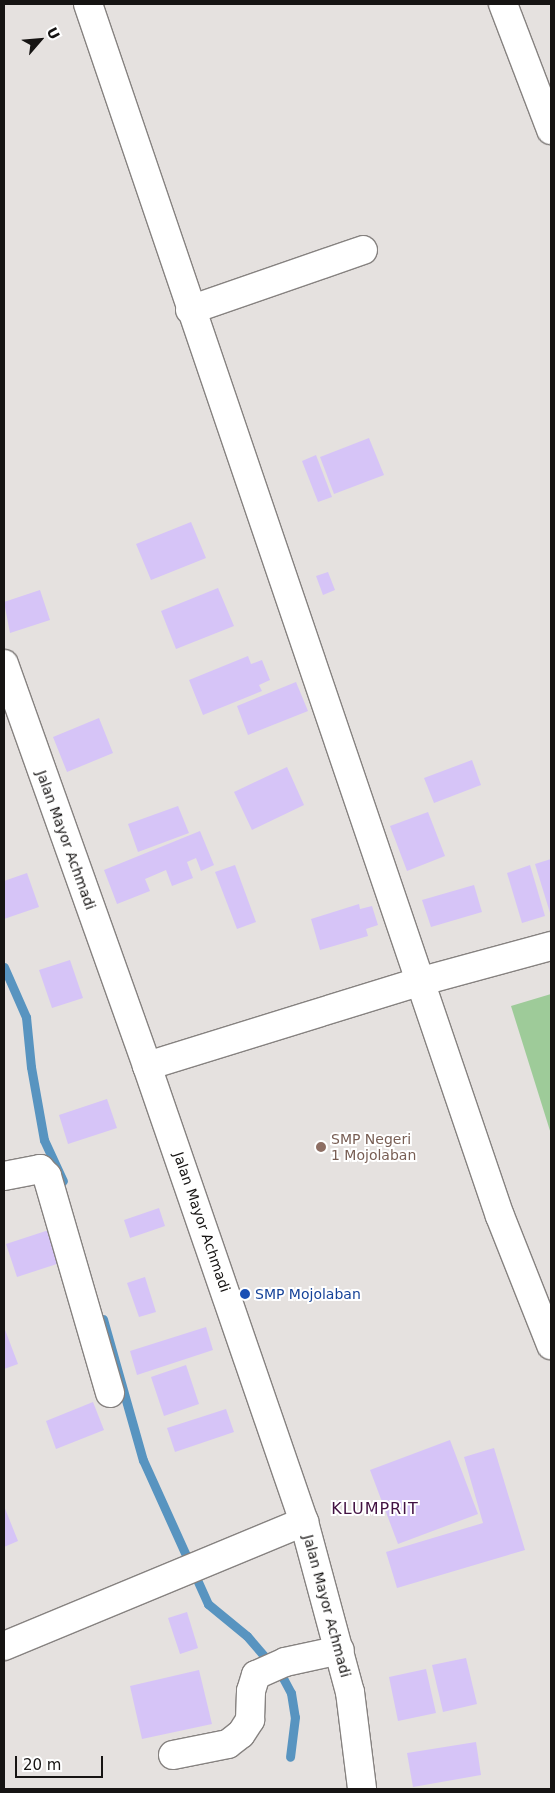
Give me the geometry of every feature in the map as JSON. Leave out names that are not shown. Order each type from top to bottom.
[{"type":"street","points":[[88,4],[190,310],[422,981],[500,1216],[551,1345]]},
{"type":"street","points":[[503,4],[551,130]]},
{"type":"street","points":[[190,310],[362,250]]},
{"type":"street","name":"Jalan Mayor Achmadi","points":[[4,664],[147,1066],[304,1522],[350,1692],[362,1789]]},
{"type":"street","points":[[147,1066],[422,981],[551,946]]},
{"type":"street","points":[[4,1176],[40,1169],[47,1176],[110,1393]]},
{"type":"street","points":[[4,1646],[304,1522]]},
{"type":"street","points":[[173,1755],[228,1744],[242,1734],[250,1720],[250,1691],[256,1676],[285,1662],[340,1650]]},
{"type":"green space","points":[[551,994],[551,1134],[511,1006]]},
{"type":"building","points":[[369,438],[384,475],[334,494],[320,457]]},
{"type":"building","points":[[316,455],[332,497],[318,502],[302,461]]},
{"type":"building","points":[[191,522],[206,558],[151,580],[136,544]]},
{"type":"building","points":[[328,572],[335,590],[323,595],[316,576]]},
{"type":"building","points":[[218,588],[234,626],[176,649],[161,611]]},
{"type":"building","points":[[40,590],[50,620],[10,633],[4,602]]},
{"type":"building","points":[[248,656],[251,664],[262,660],[270,680],[259,685],[262,691],[203,715],[189,680]]},
{"type":"building","points":[[296,682],[308,711],[248,735],[237,706]]},
{"type":"building","points":[[99,718],[113,753],[67,772],[53,737]]},
{"type":"building","points":[[472,760],[481,785],[434,803],[424,778]]},
{"type":"building","points":[[287,767],[304,805],[252,830],[234,792]]},
{"type":"building","points":[[178,806],[189,833],[138,852],[128,824]]},
{"type":"building","points":[[428,812],[445,856],[407,871],[390,826]]},
{"type":"building","points":[[200,831],[214,865],[201,871],[196,858],[187,862],[193,878],[172,886],[166,870],[145,879],[150,891],[117,904],[104,870]]},
{"type":"building","points":[[551,859],[551,916],[535,864]]},
{"type":"building","points":[[235,865],[256,922],[237,929],[215,872]]},
{"type":"building","points":[[530,865],[545,916],[522,923],[507,873]]},
{"type":"building","points":[[27,873],[39,907],[4,919],[4,881]]},
{"type":"building","points":[[474,885],[482,912],[431,927],[422,900]]},
{"type":"building","points":[[359,904],[360,909],[372,906],[378,925],[366,929],[368,936],[320,950],[311,919]]},
{"type":"building","points":[[70,960],[83,998],[52,1008],[39,970]]},
{"type":"building","points":[[107,1099],[117,1128],[68,1144],[59,1115]]},
{"type":"building","points":[[159,1208],[165,1226],[130,1238],[124,1220]]},
{"type":"building","points":[[55,1228],[66,1261],[17,1277],[6,1244]]},
{"type":"building","points":[[145,1277],[156,1312],[139,1317],[127,1283]]},
{"type":"building","points":[[4,1327],[18,1364],[4,1369]]},
{"type":"building","points":[[206,1327],[213,1350],[137,1375],[130,1351]]},
{"type":"building","points":[[186,1365],[199,1404],[164,1416],[151,1377]]},
{"type":"building","points":[[93,1402],[104,1430],[56,1449],[46,1421]]},
{"type":"building","points":[[226,1409],[234,1432],[175,1452],[167,1428]]},
{"type":"building","points":[[450,1440],[478,1514],[398,1544],[370,1470]]},
{"type":"building","points":[[494,1448],[525,1550],[397,1588],[386,1552],[483,1523],[464,1457]]},
{"type":"building","points":[[4,1506],[18,1541],[4,1547]]},
{"type":"building","points":[[187,1612],[198,1648],[180,1654],[168,1618]]},
{"type":"building","points":[[466,1658],[477,1704],[443,1712],[432,1665]]},
{"type":"building","points":[[426,1669],[436,1713],[398,1721],[389,1677]]},
{"type":"building","points":[[199,1670],[212,1724],[142,1739],[130,1686]]},
{"type":"building","points":[[476,1742],[481,1775],[413,1787],[407,1753]]},
{"type":"waterway","points":[[4,967],[26,1017],[31,1067],[44,1140],[63,1181]]},
{"type":"waterway","points":[[103,1319],[143,1460],[208,1604],[247,1636],[283,1678],[291,1693],[295,1717],[290,1757]]},
{"type":"place","name":"SMP Negeri 1 Mojolaban","points":[[321,1147]]},
{"type":"place","name":"SMP Mojolaban","points":[[245,1294]]},
{"type":"district","name":"KLUMPRIT","points":[[375,1509]]}]
